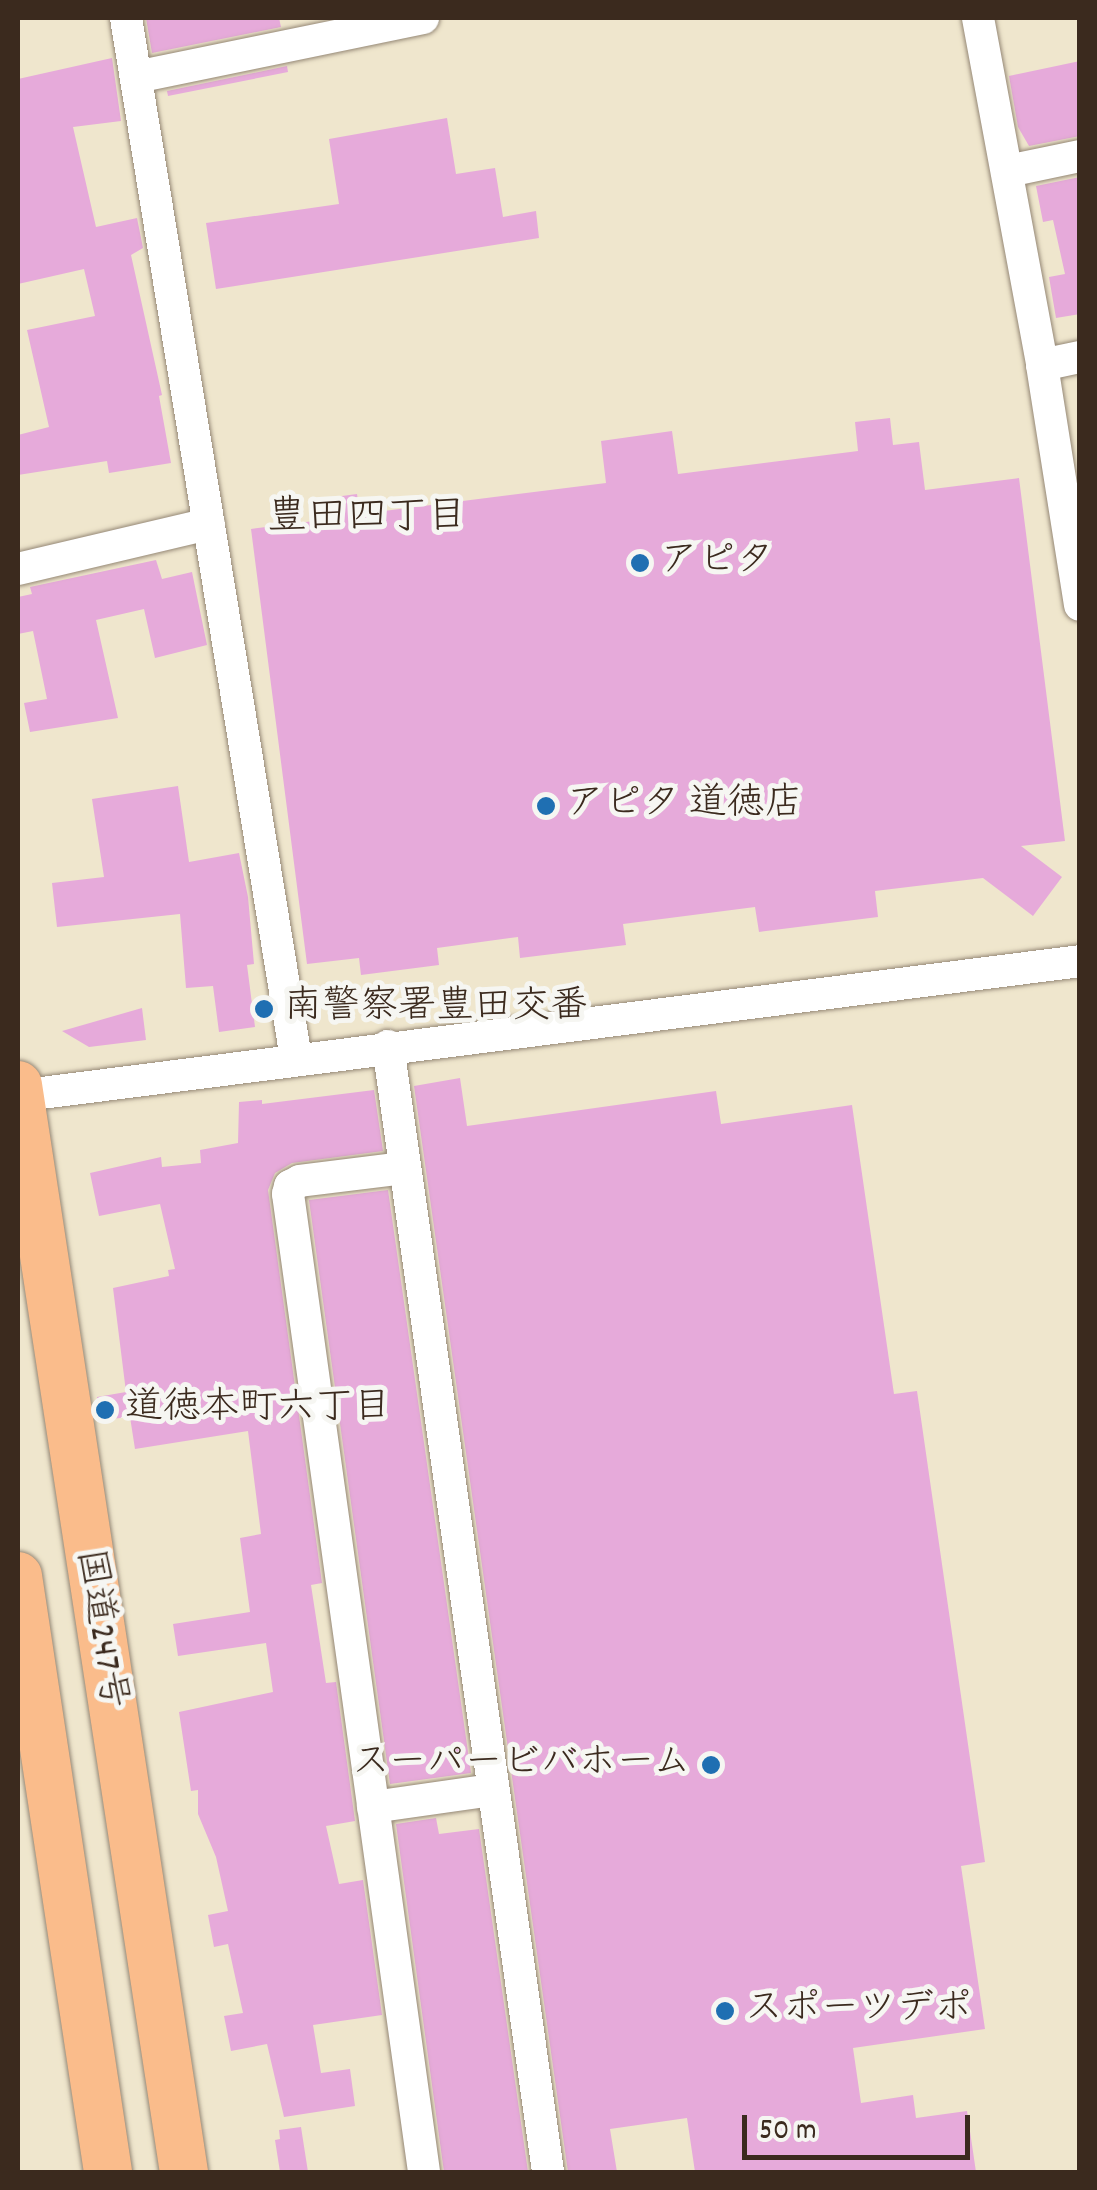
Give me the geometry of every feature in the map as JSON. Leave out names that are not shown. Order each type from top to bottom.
[{"type":"highway","name":"国道247号","points":[[18,1092],[184,2172]]},
{"type":"highway","name":"国道247号","points":[[18,1576],[108,2172]]},
{"type":"street","points":[[126,18],[296,1058]]},
{"type":"street","points":[[136,77],[424,18]]},
{"type":"street","points":[[978,18],[1042,365],[1080,605]]},
{"type":"street","points":[[1008,171],[1080,156]]},
{"type":"street","points":[[1042,365],[1080,358]]},
{"type":"street","points":[[18,569],[208,524]]},
{"type":"street","points":[[18,1092],[1080,961]]},
{"type":"street","points":[[388,1046],[548,2172]]},
{"type":"street","points":[[404,1168],[300,1181],[290,1186],[288,1194],[424,2172]]},
{"type":"street","points":[[373,1807],[494,1790]]},
{"type":"building","points":[[146,18],[279,18],[281,27],[152,53]]},
{"type":"building","points":[[112,58],[121,121],[73,127],[96,227],[137,218],[143,248],[131,255],[162,395],[159,396],[171,463],[109,473],[107,461],[18,475],[18,435],[49,427],[27,330],[95,316],[84,269],[18,284],[18,79]]},
{"type":"building","points":[[1080,61],[1080,136],[1029,146],[1018,127],[1009,76]]},
{"type":"building","points":[[287,66],[288,72],[168,96],[167,91]]},
{"type":"building","points":[[447,118],[456,174],[495,168],[503,217],[536,211],[539,238],[216,289],[206,223],[339,204],[329,139]]},
{"type":"building","points":[[1080,177],[1080,314],[1056,318],[1049,277],[1065,274],[1053,220],[1043,222],[1036,186]]},
{"type":"building","points":[[890,418],[893,445],[919,442],[925,490],[1019,478],[1065,841],[1021,846],[1062,877],[1033,916],[983,878],[875,891],[878,917],[759,932],[755,907],[623,924],[626,945],[520,958],[518,937],[437,948],[439,965],[361,975],[359,958],[307,964],[251,529],[314,521],[312,500],[357,494],[360,514],[606,483],[601,441],[672,431],[678,474],[858,451],[855,422]]},
{"type":"building","points":[[156,560],[162,579],[192,572],[207,645],[155,658],[144,609],[96,620],[118,718],[30,732],[24,703],[47,699],[33,631],[18,634],[18,597],[32,594],[30,587]]},
{"type":"building","points":[[178,786],[189,862],[239,853],[248,897],[254,964],[247,965],[255,1027],[219,1032],[213,986],[186,988],[180,914],[57,927],[52,883],[104,877],[92,799]]},
{"type":"building","points":[[142,1008],[146,1040],[89,1047],[62,1031]]},
{"type":"building","points":[[460,1078],[467,1126],[716,1091],[721,1124],[852,1105],[894,1394],[917,1391],[985,1862],[961,1866],[985,2029],[853,2048],[861,2103],[913,2095],[916,2118],[967,2111],[976,2172],[695,2172],[687,2118],[610,2129],[617,2172],[568,2172],[414,1086]]},
{"type":"building","points":[[374,1090],[383,1151],[292,1163],[275,1173],[268,1190],[322,1583],[311,1585],[326,1683],[336,1682],[355,1821],[326,1826],[339,1884],[363,1880],[382,2015],[313,2025],[321,2073],[350,2069],[355,2106],[284,2117],[267,2044],[231,2051],[224,2016],[243,2013],[228,1944],[214,1947],[208,1915],[228,1911],[216,1857],[198,1814],[198,1790],[191,1791],[179,1712],[273,1692],[266,1643],[178,1656],[173,1624],[250,1612],[240,1538],[261,1534],[248,1431],[135,1449],[130,1417],[101,1420],[97,1397],[126,1392],[113,1288],[169,1276],[168,1270],[175,1269],[160,1204],[99,1216],[90,1173],[161,1157],[162,1167],[201,1163],[200,1150],[238,1143],[239,1102],[262,1100],[262,1104]]},
{"type":"building","points":[[388,1190],[471,1773],[390,1784],[309,1200]]},
{"type":"building","points":[[436,1818],[439,1834],[479,1829],[528,2172],[444,2172],[396,1824]]},
{"type":"building","points":[[301,2127],[308,2172],[280,2172],[275,2140],[280,2139],[279,2130]]},
{"type":"place","name":"アピタ","points":[[640,563]]},
{"type":"place","name":"アピタ 道徳店","points":[[546,806]]},
{"type":"place","name":"南警察署豊田交番","points":[[264,1009]]},
{"type":"place","name":"道徳本町六丁目","points":[[105,1410]]},
{"type":"place","name":"スーパービバホーム","points":[[711,1765]]},
{"type":"place","name":"スポーツデポ","points":[[725,2011]]},
{"type":"district","name":"豊田四丁目","points":[[367,520]]}]
